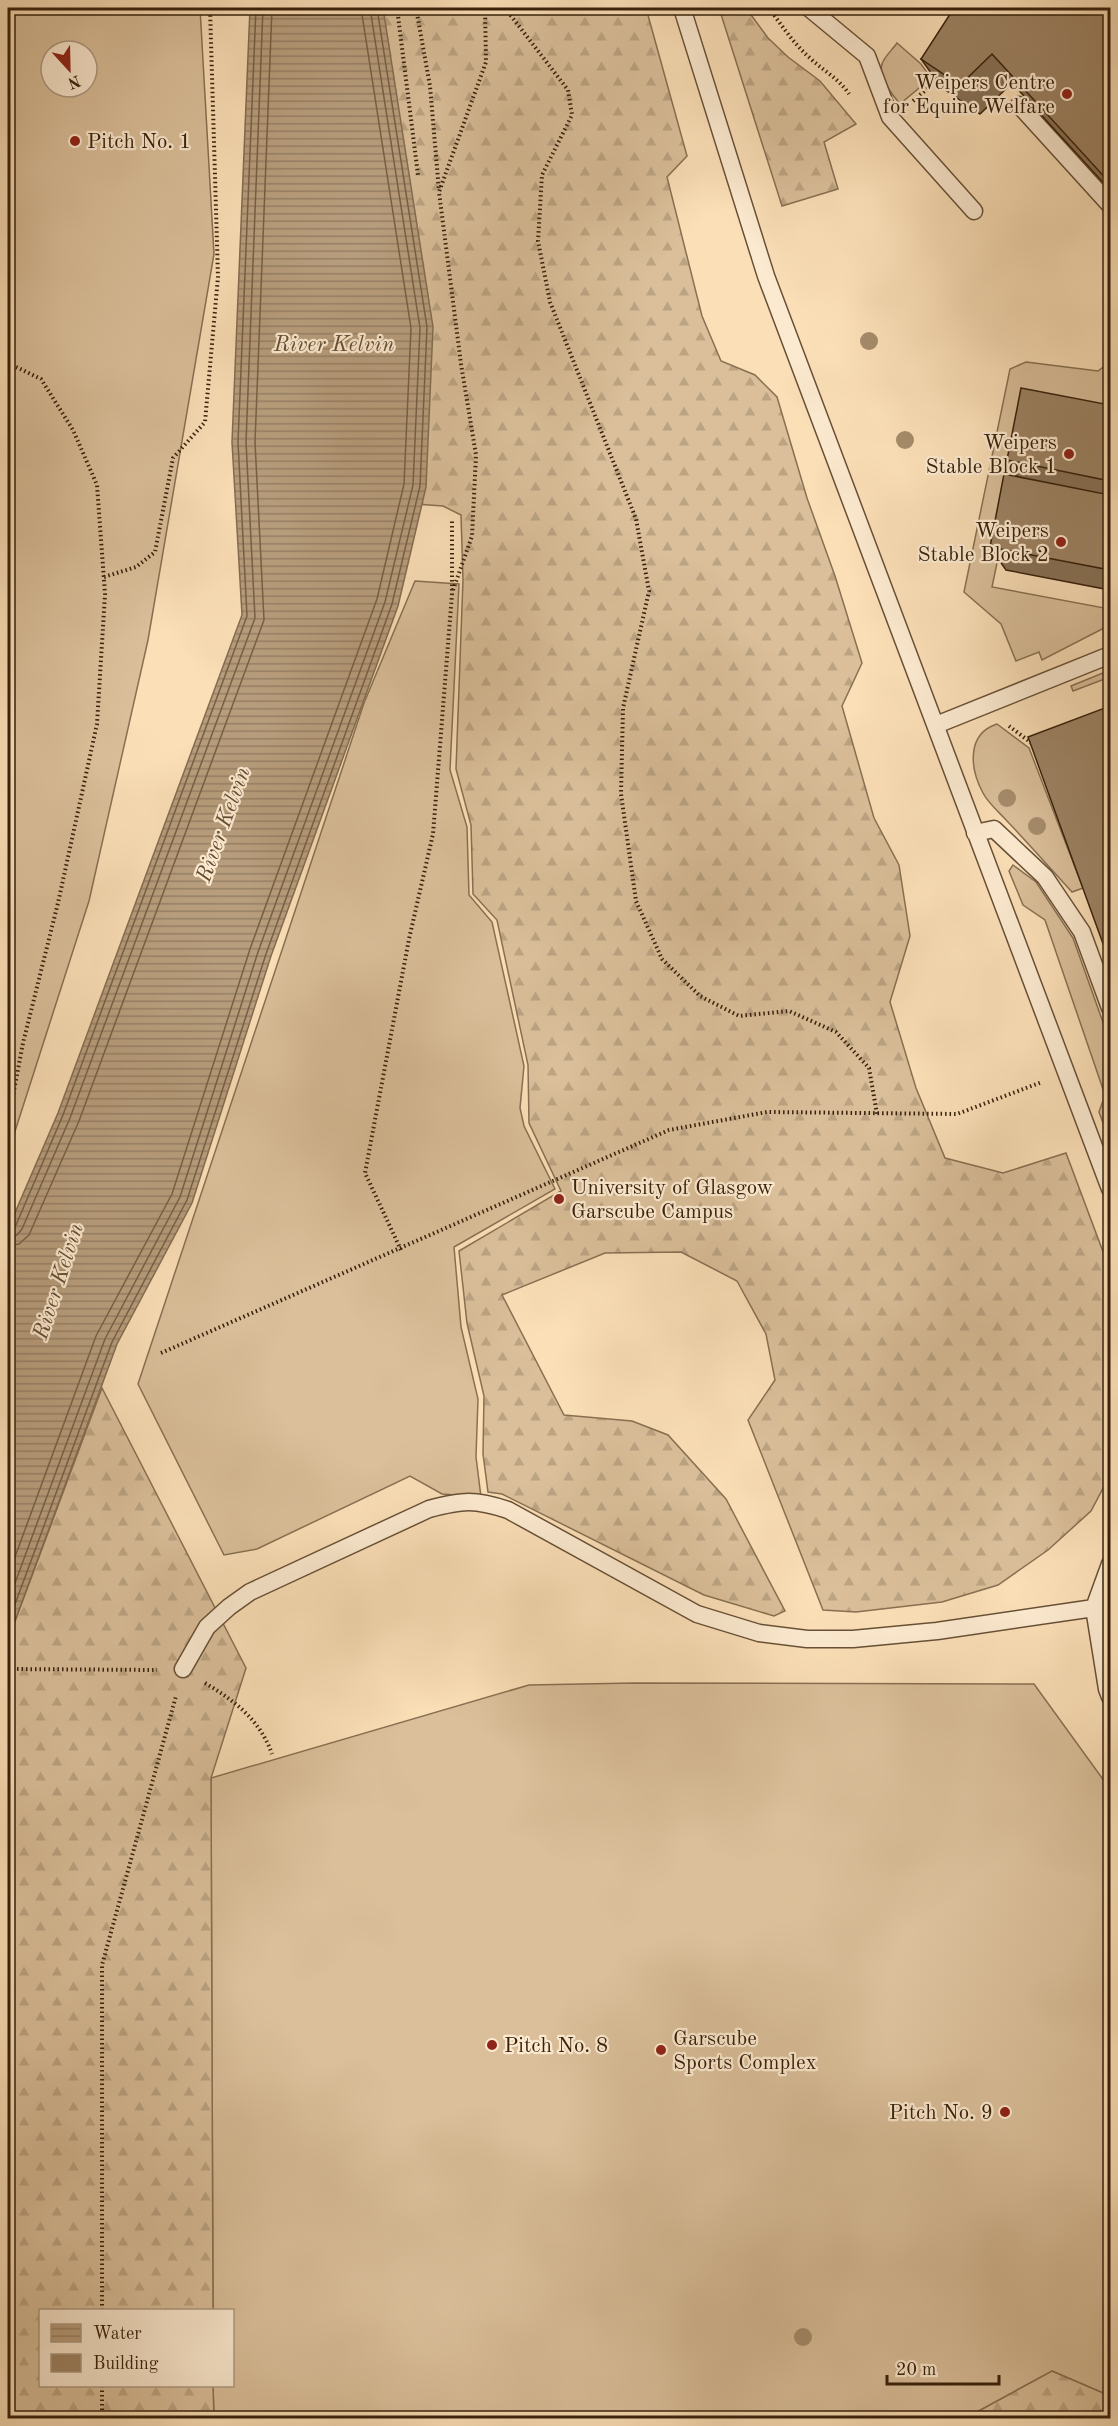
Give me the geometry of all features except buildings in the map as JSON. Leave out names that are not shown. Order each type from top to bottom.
[{"type":"lane","points":[[682,8],[766,276],[1110,1187]]},
{"type":"lane","points":[[809,8],[867,56],[890,117],[975,211]]},
{"type":"lane","points":[[1019,105],[1110,205]]},
{"type":"lane","points":[[936,725],[1110,655]]},
{"type":"lane","points":[[975,833],[994,828],[1044,877],[1082,932],[1110,1008]]},
{"type":"lane","points":[[183,1669],[207,1627],[250,1592],[429,1509],[457,1501],[482,1502],[508,1510],[697,1614],[759,1633],[807,1639],[853,1638],[937,1631],[1102,1609]]},
{"type":"lane","points":[[1110,1564],[1102,1609],[1107,1689],[1110,1697]]},
{"type":"path","points":[[104,577],[136,567],[154,552],[173,458],[205,422],[218,277],[210,8]]},
{"type":"path","points":[[397,8],[418,175]]},
{"type":"path","points":[[416,8],[430,87],[439,192],[461,364],[476,455],[472,536],[452,594]]},
{"type":"path","points":[[439,192],[486,62],[485,8]]},
{"type":"path","points":[[505,8],[568,90],[572,115],[542,175],[538,241],[550,302],[636,519],[649,591],[623,708],[621,794],[636,901],[662,959],[700,996],[739,1016],[789,1011],[836,1032],[869,1068],[877,1114]]},
{"type":"path","points":[[769,8],[793,42],[812,61],[830,73],[850,96]]},
{"type":"path","points":[[923,92],[936,81]]},
{"type":"path","points":[[8,363],[41,379],[73,430],[97,485],[105,594],[97,724],[58,903],[23,1043],[8,1122]]},
{"type":"path","points":[[401,1250],[365,1173],[409,939],[433,834],[452,594],[452,521]]},
{"type":"path","points":[[1001,720],[1033,745],[1037,756]]},
{"type":"path","points":[[1033,745],[1044,741]]},
{"type":"path","points":[[161,1353],[669,1131],[767,1112],[957,1114],[1044,1081],[1048,1091]]},
{"type":"path","points":[[102,2309],[102,1965],[183,1669]]},
{"type":"path","points":[[8,1670],[183,1669],[234,1700],[260,1728],[272,1754]]},
{"type":"path","points":[[102,2387],[102,2418]]},
{"type":"green space","points":[[8,8],[200,8],[214,254],[148,640],[89,901],[8,1153]]},
{"type":"green space","points":[[367,8],[646,8],[687,156],[667,177],[702,316],[721,361],[755,375],[777,397],[807,498],[835,576],[862,663],[842,706],[874,818],[899,865],[910,936],[890,1002],[916,1088],[945,1158],[1003,1173],[1066,1153],[1105,1257],[1110,1285],[1110,1475],[1091,1511],[1048,1550],[998,1585],[942,1602],[856,1612],[823,1610],[748,1420],[775,1380],[766,1334],[737,1281],[681,1252],[605,1253],[502,1295],[564,1415],[632,1421],[668,1435],[726,1499],[785,1611],[774,1616],[704,1595],[502,1494],[488,1492],[483,1454],[484,1396],[467,1323],[459,1251],[561,1191],[529,1123],[528,1065],[497,920],[473,894],[471,825],[456,769],[463,580],[461,515],[443,506],[415,504]]},
{"type":"green space","points":[[719,8],[746,8],[768,38],[788,57],[820,81],[856,124],[824,142],[838,189],[782,206]]},
{"type":"green space","points":[[897,43],[921,64],[931,78],[900,104],[886,86],[881,69],[885,59]]},
{"type":"green space","points":[[1026,362],[1098,371],[1110,362],[1110,409],[1031,400],[992,587],[1110,609],[1110,625],[1042,660],[1039,652],[1016,661],[1001,624],[964,592],[1010,369]]},
{"type":"green space","points":[[415,581],[459,584],[450,770],[467,827],[469,895],[492,922],[524,1066],[520,1108],[524,1126],[555,1189],[454,1247],[461,1327],[478,1399],[476,1457],[481,1497],[442,1494],[410,1476],[257,1549],[224,1555],[138,1384],[364,703]]},
{"type":"green space","points":[[1110,670],[1110,677],[1073,691],[1071,686]]},
{"type":"green space","points":[[997,724],[1029,748],[1083,888],[1072,892],[983,793],[975,774],[974,753],[980,736]]},
{"type":"green space","points":[[1013,865],[1036,882],[1073,938],[1110,1042],[1110,1142],[1099,1112],[1105,1095],[1045,920],[1023,905],[1009,871]]},
{"type":"green space","points":[[102,1388],[246,1668],[211,1778],[213,2309],[39,2309],[39,2387],[213,2387],[214,2418],[8,2418],[8,1640]]},
{"type":"green space","name":"Garscube Sports Complex","points":[[1034,1684],[1110,1789],[1110,2396],[1052,2371],[966,2418],[214,2418],[213,2387],[234,2387],[234,2309],[213,2309],[211,1778],[529,1685]]},
{"type":"green space","points":[[1052,2371],[1110,2396],[1110,2418],[966,2418]]},
{"type":"water","name":"River Kelvin","points":[[250,8],[383,8],[433,327],[426,487],[398,606],[271,956],[192,1203],[117,1344],[8,1640],[8,1229],[58,1113],[242,615],[232,442]]},
{"type":"place","name":"Weipers Centre for Equine Welfare","points":[[1067,94]]},
{"type":"place","name":"Pitch No. 1","points":[[75,141]]},
{"type":"place","name":"Weipers Stable Block 1","points":[[1069,454]]},
{"type":"place","name":"Weipers Stable Block 2","points":[[1061,542]]},
{"type":"place","name":"University of Glasgow Garscube Campus","points":[[559,1199]]},
{"type":"place","name":"Pitch No. 8","points":[[492,2045]]},
{"type":"place","name":"Garscube Sports Complex","points":[[661,2050]]},
{"type":"place","name":"Pitch No. 9","points":[[1005,2112]]}]
